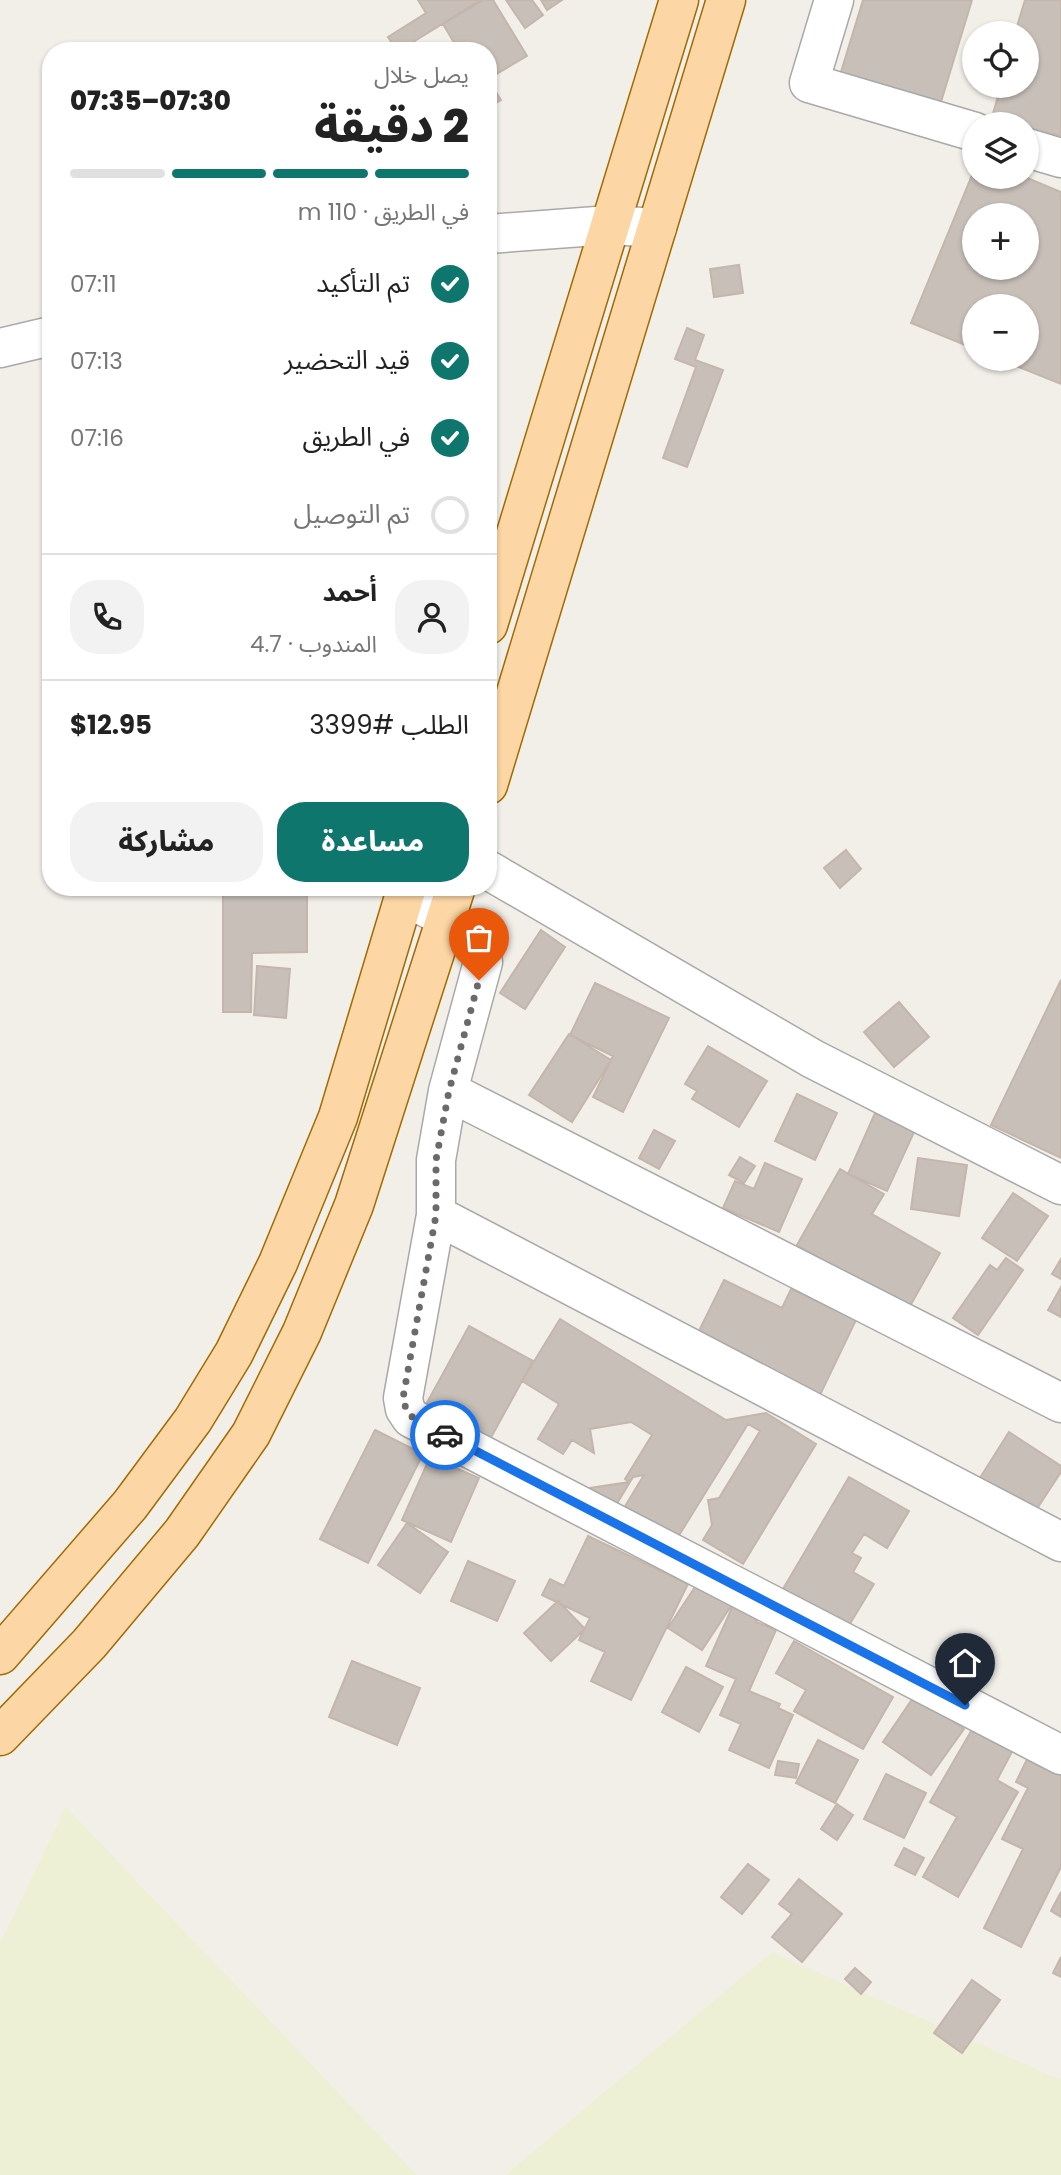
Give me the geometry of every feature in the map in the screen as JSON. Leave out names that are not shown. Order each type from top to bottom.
[{"type":"main road","points":[[497,595],[679,0]]},
{"type":"main road","points":[[497,755],[726,0]]},
{"type":"main road","points":[[0,1655],[130,1504],[193,1420],[234,1353],[278,1263],[338,1117],[404,896]]},
{"type":"main road","points":[[0,1736],[89,1644],[165,1553],[251,1434],[302,1332],[354,1205],[452,902]]},
{"type":"street","points":[[834,0],[809,83],[962,128]]},
{"type":"street","points":[[1039,152],[1061,158]]},
{"type":"street","points":[[497,233],[610,225],[657,228]]},
{"type":"street","points":[[0,348],[42,339]]},
{"type":"street","points":[[497,875],[813,1059],[1061,1185]]},
{"type":"street","points":[[424,896],[452,902],[481,942],[483,962],[449,1091],[436,1160],[436,1215],[403,1398],[405,1409],[411,1418],[1061,1755]]},
{"type":"street","points":[[449,1091],[1061,1404]]},
{"type":"street","points":[[436,1215],[1061,1542]]},
{"type":"green space","points":[[66,1807],[417,2175],[0,2175],[0,1943]]},
{"type":"green space","points":[[772,1952],[1061,2080],[1061,2175],[505,2175]]},
{"type":"building","points":[[418,0],[481,0],[413,42],[391,42],[388,37],[426,13]]},
{"type":"building","points":[[483,0],[493,0],[527,56],[497,74],[497,42],[454,42],[443,24]]},
{"type":"building","points":[[506,0],[532,0],[543,15],[525,28]]},
{"type":"building","points":[[541,0],[562,0],[547,10]]},
{"type":"building","points":[[863,0],[972,0],[966,21],[962,21],[962,33],[937,115],[837,85]]},
{"type":"building","points":[[1025,0],[1061,0],[1061,136],[1039,130],[1039,112],[993,112],[998,98],[1039,98],[1039,21],[1019,21]]},
{"type":"building","points":[[1039,183],[1061,192],[1061,384],[1029,371],[1039,371],[1039,294],[962,294],[962,344],[911,323],[966,189],[1039,189]]},
{"type":"building","points":[[739,265],[743,293],[714,297],[710,269]]},
{"type":"building","points":[[687,328],[704,335],[695,360],[723,370],[687,467],[663,458],[696,367],[675,359]]},
{"type":"building","points":[[846,850],[861,869],[840,888],[824,868]]},
{"type":"building","points":[[223,896],[307,896],[307,952],[252,953],[251,1012],[223,1012]]},
{"type":"building","points":[[541,930],[565,947],[525,1009],[500,993]]},
{"type":"building","points":[[257,966],[290,969],[286,1018],[254,1015]]},
{"type":"building","points":[[1061,980],[1061,1158],[991,1125]]},
{"type":"building","points":[[595,983],[669,1018],[623,1112],[593,1097],[613,1056],[570,1035]]},
{"type":"building","points":[[899,1002],[929,1037],[894,1067],[864,1032]]},
{"type":"building","points":[[569,1034],[611,1060],[572,1122],[529,1095]]},
{"type":"building","points":[[708,1046],[767,1081],[739,1127],[692,1099],[697,1091],[685,1084]]},
{"type":"building","points":[[797,1094],[837,1113],[815,1160],[775,1141]]},
{"type":"building","points":[[875,1113],[915,1130],[887,1191],[848,1174]]},
{"type":"building","points":[[654,1130],[675,1141],[659,1169],[639,1158]]},
{"type":"building","points":[[740,1157],[755,1166],[744,1183],[729,1175]]},
{"type":"building","points":[[918,1158],[967,1165],[959,1216],[911,1209]]},
{"type":"building","points":[[765,1163],[802,1179],[779,1232],[723,1208],[735,1181],[754,1189]]},
{"type":"building","points":[[840,1169],[884,1194],[872,1214],[940,1253],[906,1313],[797,1245]]},
{"type":"building","points":[[1013,1193],[1048,1216],[1017,1261],[982,1238]]},
{"type":"building","points":[[1006,1258],[1023,1270],[978,1335],[953,1318],[990,1265],[997,1270]]},
{"type":"building","points":[[1061,1259],[1061,1279],[1052,1274]]},
{"type":"building","points":[[724,1280],[782,1308],[791,1289],[856,1320],[819,1397],[693,1343]]},
{"type":"building","points":[[1061,1287],[1061,1317],[1048,1310]]},
{"type":"building","points":[[560,1319],[726,1420],[766,1413],[816,1444],[743,1564],[703,1540],[712,1525],[708,1500],[719,1498],[760,1431],[748,1424],[673,1545],[621,1513],[644,1475],[633,1477],[613,1510],[587,1494],[590,1488],[629,1482],[625,1479],[652,1435],[631,1422],[590,1429],[594,1453],[572,1440],[563,1454],[538,1439],[559,1404],[522,1381]]},
{"type":"building","points":[[469,1326],[533,1361],[488,1443],[424,1408]]},
{"type":"building","points":[[375,1430],[423,1454],[368,1563],[320,1539]]},
{"type":"building","points":[[1009,1432],[1061,1466],[1061,1472],[1029,1521],[978,1481]]},
{"type":"building","points":[[430,1457],[479,1478],[451,1542],[402,1520]]},
{"type":"building","points":[[849,1477],[909,1511],[887,1548],[864,1534],[852,1553],[861,1558],[853,1572],[874,1584],[848,1627],[783,1589]]},
{"type":"building","points":[[407,1523],[448,1552],[420,1593],[378,1565]]},
{"type":"building","points":[[588,1536],[688,1584],[631,1700],[591,1681],[605,1652],[579,1640],[590,1618],[542,1595],[550,1579],[564,1586]]},
{"type":"building","points":[[468,1561],[515,1581],[497,1621],[451,1601]]},
{"type":"building","points":[[699,1581],[733,1603],[702,1650],[668,1628]]},
{"type":"building","points":[[558,1601],[585,1629],[551,1661],[524,1633]]},
{"type":"building","points":[[734,1603],[759,1614],[756,1622],[776,1630],[749,1691],[780,1704],[778,1708],[793,1715],[769,1768],[729,1750],[741,1724],[720,1715],[736,1679],[706,1666]]},
{"type":"building","points":[[794,1641],[893,1697],[863,1749],[794,1711],[806,1690],[776,1673]]},
{"type":"building","points":[[352,1661],[420,1688],[397,1745],[329,1717]]},
{"type":"building","points":[[686,1667],[723,1687],[699,1732],[662,1712]]},
{"type":"building","points":[[915,1695],[964,1729],[931,1775],[883,1742]]},
{"type":"building","points":[[974,1726],[1014,1748],[997,1780],[1018,1792],[958,1897],[923,1877],[957,1817],[930,1802]]},
{"type":"building","points":[[818,1740],[858,1760],[835,1803],[796,1783]]},
{"type":"building","points":[[1029,1755],[1061,1771],[1061,1867],[1021,1947],[984,1928],[1023,1849],[1002,1839],[1028,1788],[1016,1782]]},
{"type":"building","points":[[778,1761],[799,1764],[796,1778],[775,1775]]},
{"type":"building","points":[[886,1774],[926,1793],[904,1838],[864,1819]]},
{"type":"building","points":[[837,1804],[853,1815],[837,1840],[821,1829]]},
{"type":"building","points":[[904,1848],[924,1858],[915,1875],[895,1865]]},
{"type":"building","points":[[748,1864],[769,1880],[742,1914],[721,1897]]},
{"type":"building","points":[[799,1879],[842,1914],[802,1962],[772,1937],[792,1914],[779,1904]]},
{"type":"building","points":[[1061,1892],[1061,1917],[1051,1911]]},
{"type":"building","points":[[1061,1957],[1061,1977],[1053,1973]]},
{"type":"building","points":[[855,1968],[871,1982],[861,1994],[845,1979]]},
{"type":"building","points":[[972,1980],[1000,2000],[962,2053],[934,2033]]},
{"type":"way so far","points":[[445,1435],[411,1418],[405,1409],[403,1398],[436,1215],[436,1160],[449,1091],[479,980]]},
{"type":"route","points":[[445,1435],[965,1705]]}]
